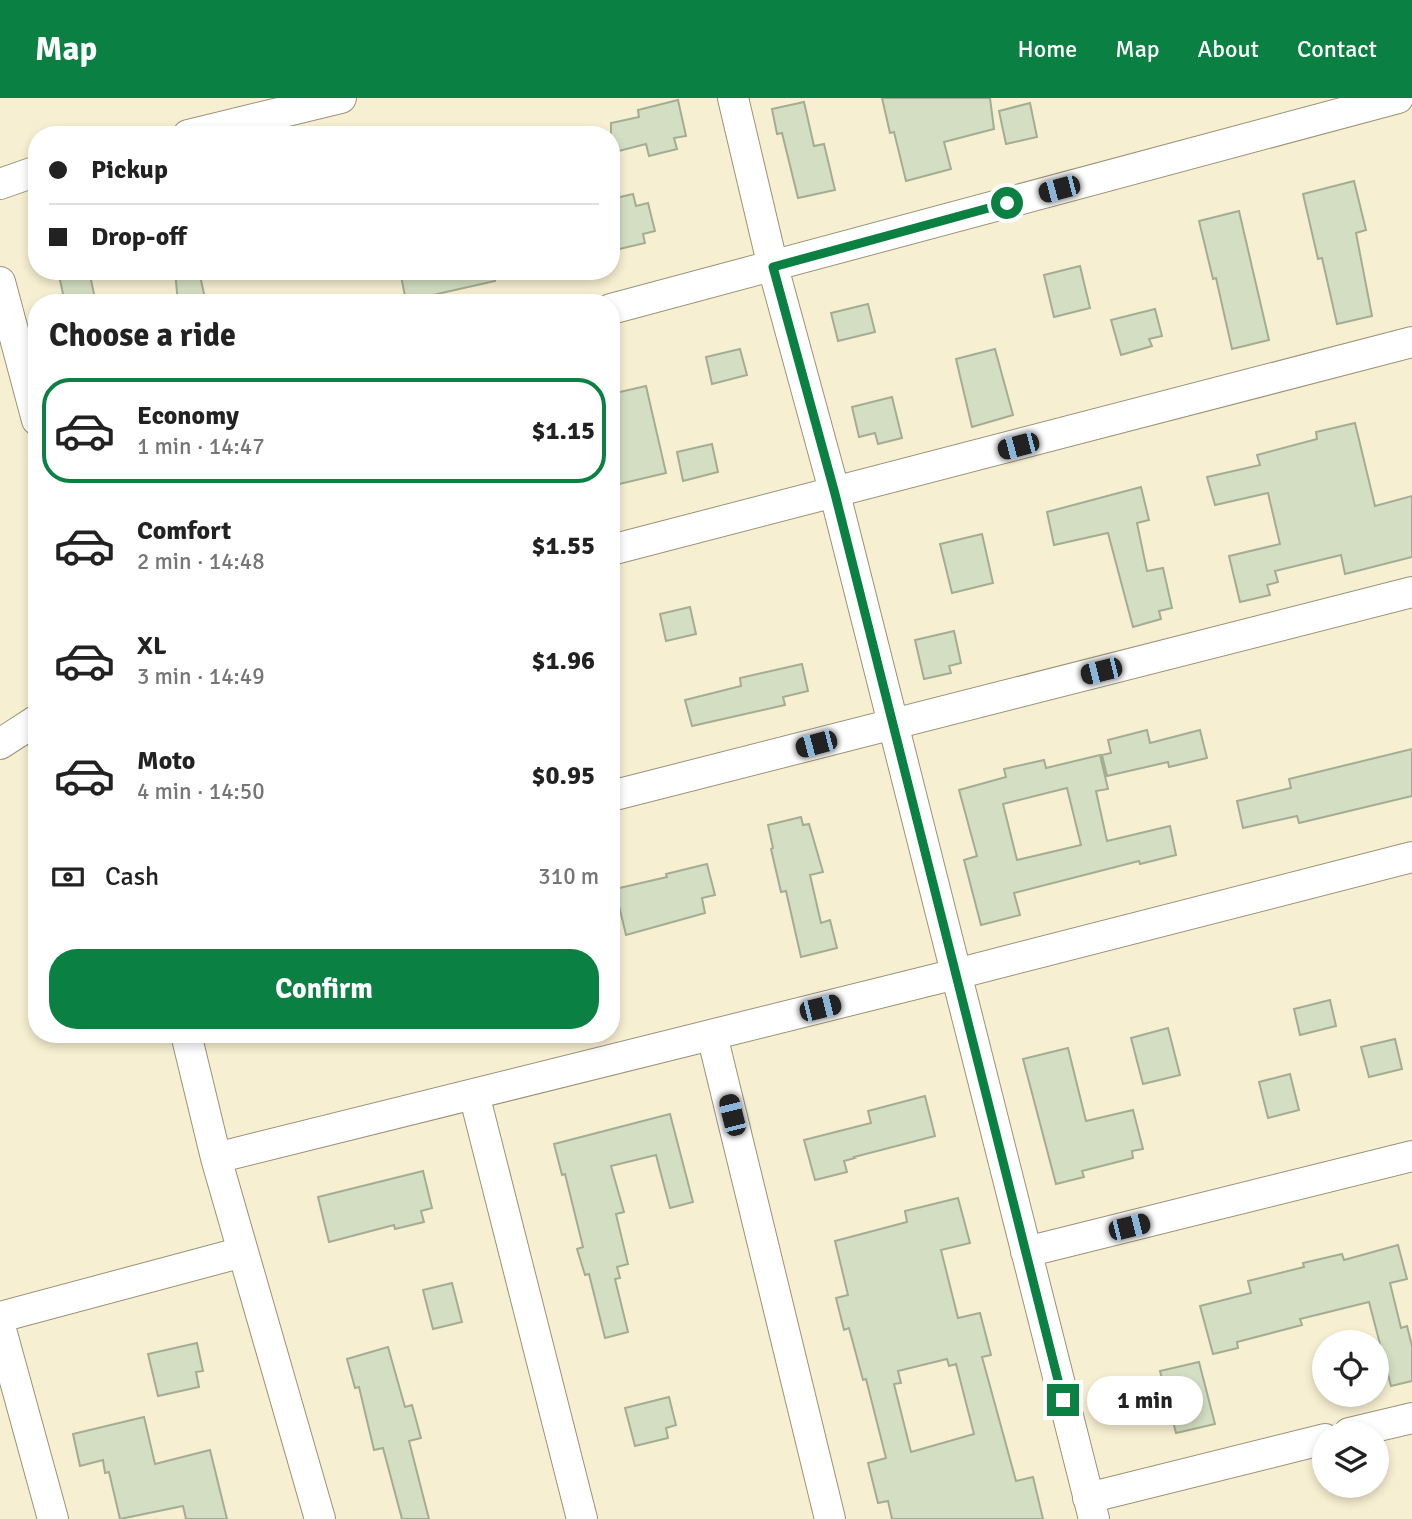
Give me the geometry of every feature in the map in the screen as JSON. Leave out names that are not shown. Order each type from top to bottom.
[{"type":"street","points":[[225,126],[341,98]]},
{"type":"street","points":[[733,98],[773,267],[835,494],[1091,1509],[1312,1443]]},
{"type":"street","points":[[620,307],[1398,98]]},
{"type":"street","points":[[0,184],[28,174]]},
{"type":"street","points":[[0,282],[28,386]]},
{"type":"street","points":[[620,548],[1412,342]]},
{"type":"street","points":[[620,794],[1412,592]]},
{"type":"street","points":[[0,744],[28,726]]},
{"type":"street","points":[[216,1158],[956,974],[1412,856]]},
{"type":"street","points":[[712,1035],[830,1519]]},
{"type":"street","points":[[188,1043],[216,1158],[320,1519]]},
{"type":"street","points":[[474,1094],[582,1519]]},
{"type":"street","points":[[1026,1252],[1412,1156]]},
{"type":"street","points":[[0,1317],[243,1252]]},
{"type":"street","points":[[0,1326],[53,1519]]},
{"type":"street","points":[[1389,1423],[1412,1418]]},
{"type":"building","points":[[882,98],[990,98],[994,129],[944,142],[951,169],[906,181]]},
{"type":"building","points":[[678,100],[686,136],[674,138],[677,149],[649,156],[646,144],[620,151],[620,126],[611,126],[611,123],[639,117],[638,110]]},
{"type":"building","points":[[804,102],[814,146],[824,144],[835,190],[798,198],[782,133],[777,134],[772,109]]},
{"type":"building","points":[[1030,103],[1037,137],[1006,144],[999,111]]},
{"type":"building","points":[[1354,181],[1366,230],[1356,233],[1372,316],[1337,324],[1322,258],[1318,259],[1303,194]]},
{"type":"building","points":[[633,194],[636,206],[648,203],[655,231],[643,234],[645,243],[620,249],[620,197]]},
{"type":"building","points":[[1239,211],[1269,340],[1232,349],[1216,278],[1213,279],[1199,221]]},
{"type":"building","points":[[1080,266],[1090,308],[1054,317],[1044,275]]},
{"type":"building","points":[[60,280],[91,280],[94,294],[63,294]]},
{"type":"building","points":[[176,280],[201,280],[204,294],[177,294]]},
{"type":"building","points":[[402,280],[495,280],[437,294],[405,294]]},
{"type":"building","points":[[868,304],[875,332],[838,341],[831,313]]},
{"type":"building","points":[[1155,309],[1162,336],[1149,339],[1152,346],[1121,355],[1111,320]]},
{"type":"building","points":[[740,349],[747,375],[712,384],[706,357]]},
{"type":"building","points":[[995,349],[1013,415],[972,427],[956,359]]},
{"type":"building","points":[[646,386],[666,473],[620,484],[620,392]]},
{"type":"building","points":[[892,397],[902,438],[878,444],[875,433],[859,437],[852,407]]},
{"type":"building","points":[[1355,423],[1375,506],[1412,496],[1412,557],[1345,574],[1341,555],[1275,571],[1278,582],[1267,585],[1270,595],[1240,602],[1229,556],[1280,544],[1268,493],[1215,505],[1207,477],[1260,465],[1257,455],[1317,439],[1316,432]]},
{"type":"building","points":[[712,444],[718,472],[683,481],[677,452]]},
{"type":"building","points":[[1141,487],[1149,520],[1137,523],[1147,571],[1163,568],[1172,608],[1159,611],[1161,619],[1133,627],[1108,533],[1054,545],[1047,512]]},
{"type":"building","points":[[982,534],[993,583],[952,593],[940,544]]},
{"type":"building","points":[[690,607],[696,634],[666,641],[660,614]]},
{"type":"building","points":[[954,631],[961,663],[949,666],[951,673],[924,679],[915,640]]},
{"type":"building","points":[[802,664],[808,691],[783,697],[785,705],[692,726],[685,700],[741,686],[740,678]]},
{"type":"building","points":[[1147,730],[1150,743],[1200,730],[1207,758],[1169,767],[1168,762],[1107,776],[1102,755],[1111,753],[1108,740]]},
{"type":"building","points":[[1412,749],[1412,796],[1299,823],[1297,816],[1243,828],[1237,801],[1291,788],[1289,779]]},
{"type":"building","points":[[1100,755],[1108,789],[1096,791],[1107,841],[1170,826],[1176,855],[1140,864],[1139,861],[1014,893],[1020,915],[981,925],[964,860],[977,856],[959,790],[1006,777],[1004,769],[1044,760],[1046,768]],"holes":[[[1067,788],[1081,845],[1017,860],[1003,804]]]},
{"type":"building","points":[[801,817],[803,825],[809,824],[823,872],[810,875],[821,923],[830,920],[837,948],[801,957],[786,891],[781,892],[768,825]]},
{"type":"building","points":[[707,864],[715,895],[702,898],[705,913],[626,935],[620,910],[620,888],[667,877],[666,874]]},
{"type":"building","points":[[1330,1000],[1336,1026],[1300,1035],[1294,1009]]},
{"type":"building","points":[[1168,1028],[1180,1075],[1143,1084],[1131,1038]]},
{"type":"building","points":[[1395,1039],[1402,1069],[1369,1077],[1361,1047]]},
{"type":"building","points":[[1068,1048],[1086,1121],[1133,1110],[1143,1149],[1132,1151],[1133,1158],[1082,1171],[1084,1177],[1056,1184],[1023,1059]]},
{"type":"building","points":[[1290,1074],[1299,1110],[1268,1118],[1259,1082]]},
{"type":"building","points":[[925,1096],[935,1136],[854,1157],[844,1161],[847,1172],[815,1180],[804,1140],[871,1123],[868,1111]]},
{"type":"building","points":[[670,1114],[693,1202],[670,1208],[656,1155],[611,1166],[624,1212],[616,1214],[628,1264],[617,1267],[620,1278],[615,1279],[628,1332],[605,1338],[589,1274],[585,1275],[577,1249],[583,1247],[565,1174],[562,1175],[554,1144]]},
{"type":"building","points":[[423,1171],[432,1208],[421,1211],[424,1222],[395,1229],[394,1225],[329,1242],[318,1197]]},
{"type":"building","points":[[958,1198],[970,1243],[941,1250],[958,1318],[980,1313],[991,1355],[982,1357],[1016,1481],[1033,1477],[1043,1519],[892,1519],[888,1501],[878,1503],[868,1463],[886,1458],[866,1379],[863,1380],[849,1328],[844,1330],[836,1298],[848,1295],[835,1241],[907,1222],[905,1211]],"holes":[[[947,1359],[949,1366],[956,1364],[974,1434],[911,1452],[894,1384],[901,1383],[898,1371]]]},
{"type":"building","points":[[1398,1245],[1407,1279],[1390,1283],[1401,1328],[1407,1326],[1412,1346],[1412,1381],[1391,1386],[1389,1330],[1376,1330],[1369,1302],[1300,1319],[1302,1325],[1237,1342],[1238,1348],[1213,1354],[1200,1306],[1251,1293],[1248,1281],[1304,1267],[1303,1263],[1342,1254],[1344,1260]]},
{"type":"building","points":[[452,1283],[462,1322],[433,1329],[423,1290]]},
{"type":"building","points":[[197,1343],[203,1371],[196,1372],[199,1387],[158,1396],[148,1354]]},
{"type":"building","points":[[388,1347],[405,1407],[412,1405],[421,1438],[409,1441],[429,1519],[402,1519],[383,1448],[374,1450],[359,1387],[355,1388],[347,1359]]},
{"type":"building","points":[[1199,1362],[1215,1424],[1176,1433],[1160,1371]]},
{"type":"building","points":[[669,1397],[676,1425],[666,1428],[668,1438],[635,1446],[625,1408]]},
{"type":"building","points":[[144,1417],[155,1464],[210,1450],[227,1519],[186,1519],[183,1506],[120,1519],[109,1472],[105,1473],[103,1460],[80,1466],[73,1434]]},
{"type":"route","points":[[1007,203],[773,267],[835,494],[1063,1400]]}]
